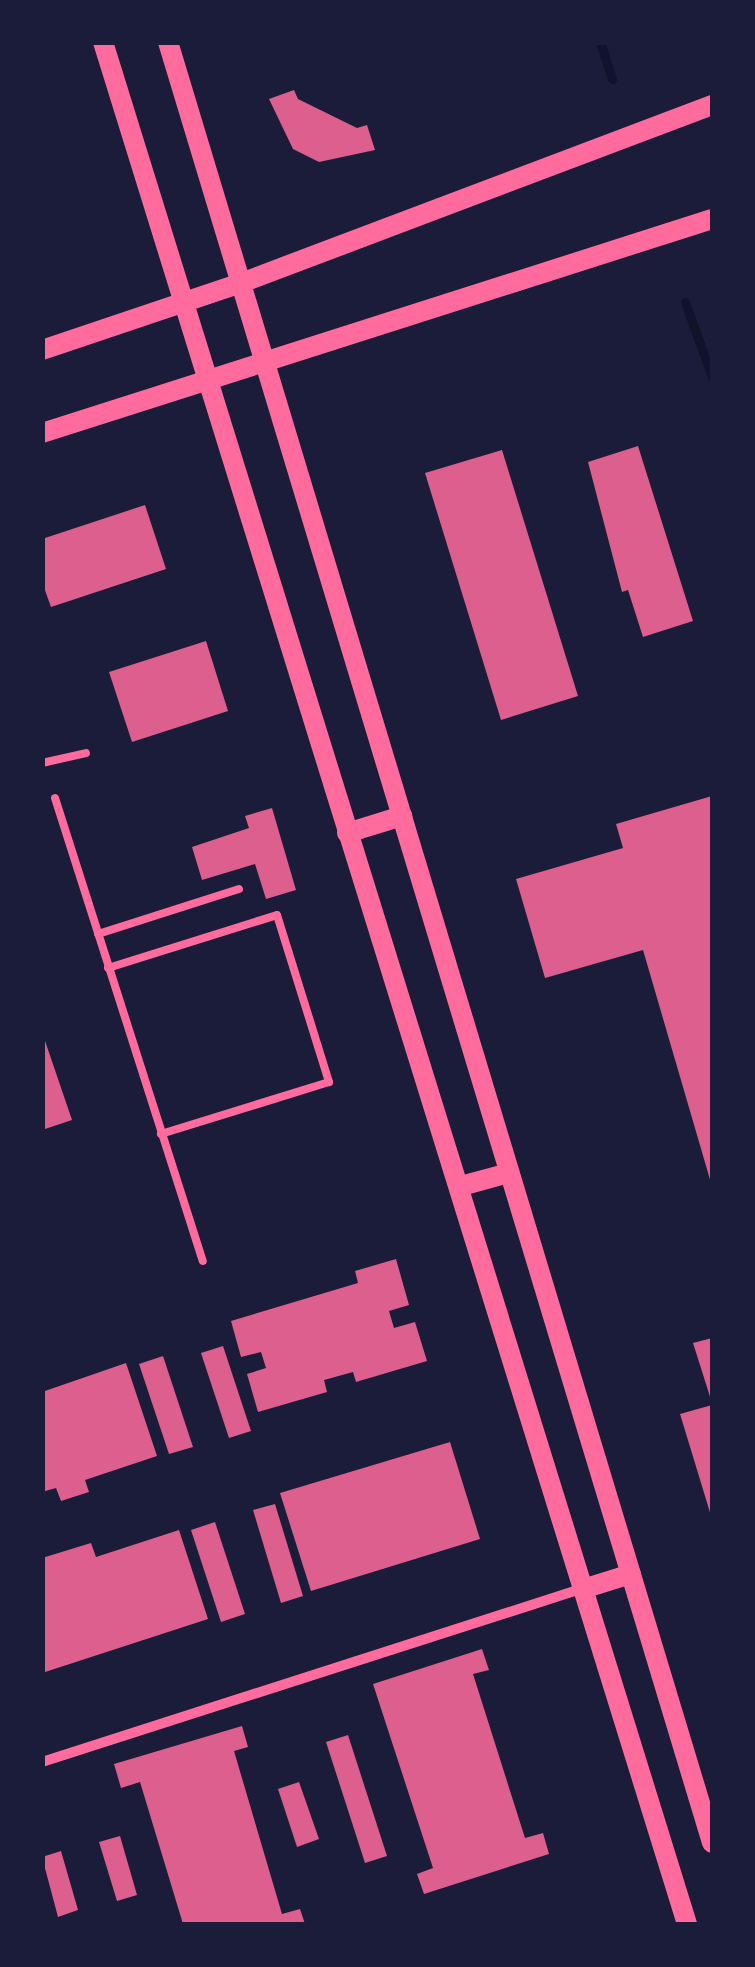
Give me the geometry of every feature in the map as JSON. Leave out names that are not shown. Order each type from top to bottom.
[{"type":"main road","points":[[102,42],[204,382],[461,1186],[687,1924]]},
{"type":"main road","points":[[168,42],[712,1843]]},
{"type":"main road","points":[[42,350],[241,283],[712,105]]},
{"type":"main road","points":[[42,432],[712,219]]},
{"type":"main road","points":[[346,833],[402,816]]},
{"type":"main road","points":[[461,1186],[509,1173]]},
{"type":"main road","points":[[586,1588],[631,1574]]},
{"type":"street","points":[[42,1762],[586,1588]]},
{"type":"lane","points":[[42,763],[86,753]]},
{"type":"lane","points":[[55,798],[203,1261]]},
{"type":"lane","points":[[98,934],[239,888]]},
{"type":"lane","points":[[108,968],[277,915],[329,1082],[162,1134]]},
{"type":"building","points":[[294,90],[298,99],[357,128],[367,125],[375,150],[319,162],[293,149],[269,99]]},
{"type":"building","points":[[638,446],[693,621],[643,637],[628,590],[622,592],[588,462]]},
{"type":"building","points":[[502,450],[578,696],[501,720],[425,473]]},
{"type":"building","points":[[145,505],[166,569],[51,607],[42,582],[42,539]]},
{"type":"building","points":[[206,641],[228,711],[132,742],[109,672]]},
{"type":"building","points":[[712,796],[711,1183],[643,950],[545,978],[516,879],[623,848],[616,824]]},
{"type":"building","points":[[272,808],[296,890],[266,899],[255,864],[202,880],[192,847],[249,828],[245,816]]},
{"type":"building","points":[[42,1032],[72,1120],[42,1130]]},
{"type":"building","points":[[396,1259],[409,1305],[389,1311],[394,1328],[415,1322],[427,1361],[356,1382],[353,1372],[324,1380],[327,1392],[258,1412],[247,1374],[266,1368],[261,1352],[241,1357],[231,1321],[358,1283],[355,1271]]},
{"type":"building","points":[[712,1338],[712,1403],[693,1343]]},
{"type":"building","points":[[223,1346],[251,1431],[229,1438],[201,1353]]},
{"type":"building","points":[[163,1356],[193,1447],[169,1454],[139,1364]]},
{"type":"building","points":[[126,1363],[157,1456],[85,1480],[89,1492],[61,1501],[56,1488],[42,1492],[42,1392]]},
{"type":"building","points":[[712,1405],[712,1519],[680,1414]]},
{"type":"building","points":[[450,1442],[480,1539],[311,1591],[280,1493]]},
{"type":"building","points":[[275,1504],[303,1596],[281,1603],[253,1510]]},
{"type":"building","points":[[215,1522],[245,1614],[221,1622],[191,1530]]},
{"type":"building","points":[[179,1530],[208,1619],[42,1673],[42,1558],[91,1543],[96,1557]]},
{"type":"building","points":[[482,1649],[489,1670],[473,1674],[525,1838],[543,1833],[549,1854],[424,1894],[417,1874],[433,1868],[373,1684]]},
{"type":"building","points":[[242,1726],[248,1747],[234,1751],[282,1914],[300,1909],[305,1924],[183,1924],[140,1782],[121,1788],[114,1764]]},
{"type":"building","points":[[348,1735],[387,1856],[365,1863],[326,1742]]},
{"type":"building","points":[[299,1782],[319,1839],[297,1847],[278,1789]]},
{"type":"building","points":[[120,1836],[137,1895],[117,1901],[99,1842]]},
{"type":"building","points":[[61,1851],[78,1910],[58,1917],[42,1857]]},
{"type":"waterway","points":[[600,42],[612,79]]},
{"type":"waterway","points":[[685,302],[712,377]]}]
